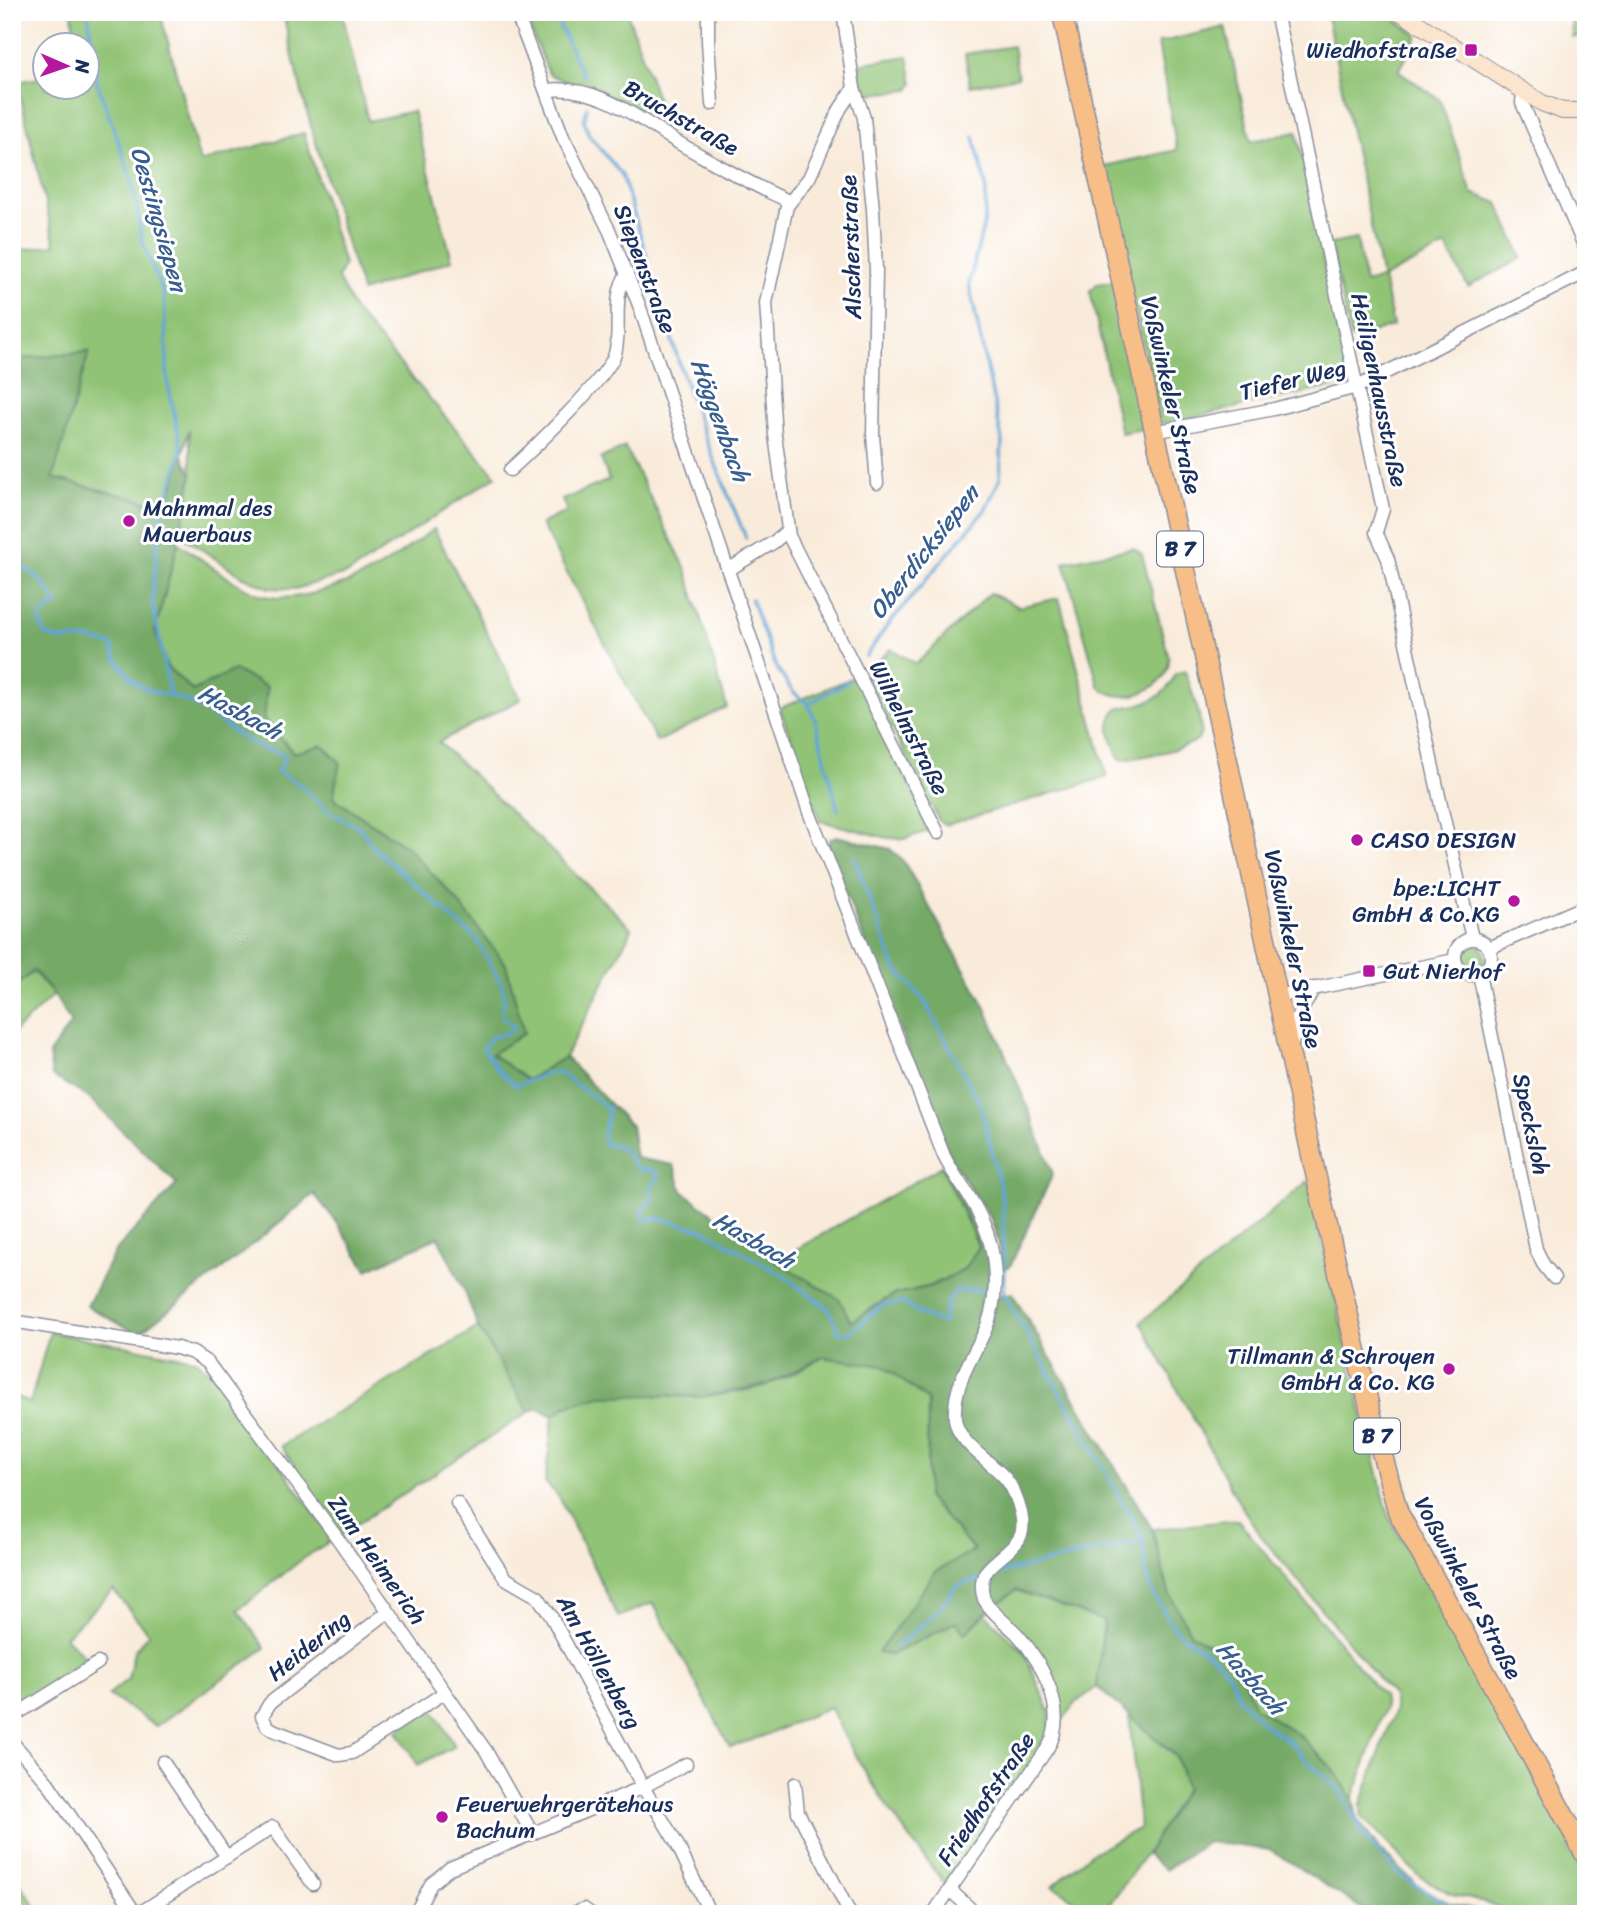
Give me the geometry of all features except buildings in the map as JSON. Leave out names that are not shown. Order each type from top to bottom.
[{"type":"main road","name":"Voßwinkeler Straße","points":[[1062,12],[1371,1414],[1398,1512],[1586,1856]]},
{"type":"street","name":"Siepenstraße","points":[[516,12],[563,137],[610,232],[627,274],[686,440],[815,827],[944,1156],[983,1222],[991,1248],[995,1283]]},
{"type":"street","points":[[708,12],[712,104]]},
{"type":"street","name":"Alscherstraße","points":[[843,12],[854,88],[864,118],[874,218],[876,270],[873,435],[877,483]]},
{"type":"street","name":"Heiligenhausstraße","points":[[1276,12],[1383,509],[1376,532],[1388,559],[1472,938]]},
{"type":"street","points":[[1400,12],[1523,92],[1554,108],[1586,111]]},
{"type":"street","name":"Bruchstraße","points":[[547,90],[557,88],[580,91],[607,100],[683,146],[789,201]]},
{"type":"street","name":"Wilhelmstraße","points":[[854,88],[840,109],[809,178],[789,201],[765,308],[771,395],[788,530],[938,833]]},
{"type":"street","points":[[1523,92],[1522,103],[1526,114],[1586,250]]},
{"type":"street","name":"Tiefer Weg","points":[[1154,432],[1274,409],[1357,387],[1586,272]]},
{"type":"street","points":[[510,470],[611,362],[617,341],[621,286],[627,274]]},
{"type":"street","points":[[728,570],[763,550],[788,530]]},
{"type":"street","points":[[1489,948],[1586,906]]},
{"type":"street","points":[[1472,938],[1482,940],[1489,948],[1490,963],[1479,974],[1464,973],[1455,960],[1458,945],[1472,938]]},
{"type":"street","points":[[1278,996],[1455,960]]},
{"type":"street","name":"Specksloh","points":[[1479,974],[1536,1249],[1543,1264],[1555,1279]]},
{"type":"street","points":[[1291,1055],[1298,1017],[1314,988]]},
{"type":"street","name":"Friedhofstraße","points":[[933,1914],[1052,1740],[1056,1725],[1052,1697],[1041,1669],[1020,1637],[990,1607],[984,1597],[982,1584],[985,1573],[1020,1538],[1023,1519],[1017,1498],[1007,1480],[959,1433],[956,1422],[955,1406],[959,1388],[968,1362],[988,1326],[995,1283]]},
{"type":"street","name":"Zum Heimerich","points":[[12,1321],[177,1348],[193,1353],[208,1363],[332,1530],[486,1751],[532,1833]]},
{"type":"street","name":"Am Höllenberg","points":[[457,1503],[505,1578],[538,1597],[590,1687],[642,1787],[677,1844],[710,1914]]},
{"type":"street","name":"Heidering","points":[[388,1612],[270,1703],[262,1716],[267,1726],[345,1755],[444,1693]]},
{"type":"street","points":[[12,1717],[98,1663]]},
{"type":"street","points":[[12,1742],[48,1783],[137,1914],[273,1827],[313,1884]]},
{"type":"street","points":[[163,1762],[227,1857]]},
{"type":"street","points":[[415,1914],[431,1884],[450,1868],[642,1787],[686,1765]]},
{"type":"street","points":[[795,1784],[798,1812],[850,1914]]},
{"type":"street","points":[[950,1890],[976,1914]]},
{"type":"street","points":[[570,1914],[584,1909],[591,1914]]},
{"type":"green space","points":[[72,12],[160,12],[200,162],[304,133],[344,264],[338,278],[354,310],[496,476],[349,573],[295,589],[269,588],[242,576],[180,535],[192,476],[189,430],[169,507],[52,478],[89,352],[12,360],[12,251],[55,245],[17,82],[32,79],[32,102],[102,102],[102,32],[74,32]]},
{"type":"green space","points":[[283,12],[342,12],[368,121],[413,111],[452,260],[362,292],[309,118]]},
{"type":"green space","points":[[523,12],[627,12],[659,104],[636,109],[600,92],[576,86],[549,74]]},
{"type":"green space","points":[[1326,12],[1384,12],[1418,35],[1399,71],[1440,100],[1472,193],[1498,203],[1522,258],[1468,287],[1446,246],[1383,278],[1393,326],[1351,338],[1330,244],[1357,239],[1365,283],[1382,278]]},
{"type":"green space","points":[[1571,12],[1586,12],[1586,37],[1572,37]]},
{"type":"green space","points":[[1225,27],[1251,141],[1297,132],[1346,381],[1341,385],[1160,424],[1104,166],[1177,150],[1158,43]]},
{"type":"green space","points":[[1013,46],[1018,77],[970,86],[965,54]]},
{"type":"green space","points":[[908,56],[913,84],[909,90],[871,94],[861,90],[858,64]]},
{"type":"green space","points":[[1113,281],[1143,429],[1121,433],[1090,291],[1097,284]]},
{"type":"green space","points":[[89,352],[53,478],[168,507],[182,453],[192,476],[155,631],[167,667],[193,691],[234,670],[267,687],[264,720],[294,753],[322,745],[340,762],[333,798],[407,847],[455,898],[506,965],[524,1033],[492,1054],[527,1080],[565,1057],[631,1126],[636,1158],[674,1165],[682,1191],[776,1261],[839,1299],[851,1322],[893,1295],[931,1286],[964,1269],[979,1247],[942,1166],[981,1225],[987,1248],[992,1299],[1012,1293],[1152,1529],[1169,1593],[1191,1634],[1237,1661],[1255,1707],[1299,1735],[1333,1769],[1353,1799],[1357,1819],[1380,1850],[1418,1886],[1449,1903],[1492,1914],[1370,1914],[1271,1850],[1208,1842],[1165,1870],[1146,1854],[1186,1788],[1176,1756],[1097,1687],[1104,1621],[1016,1590],[965,1634],[956,1622],[891,1655],[878,1653],[935,1572],[974,1550],[927,1497],[928,1400],[883,1366],[823,1357],[769,1384],[701,1397],[601,1396],[565,1406],[553,1416],[538,1408],[529,1412],[478,1327],[465,1292],[438,1237],[367,1270],[336,1221],[314,1194],[138,1334],[87,1306],[115,1251],[177,1184],[89,1098],[52,1076],[49,1054],[71,1023],[54,995],[34,971],[12,989],[12,360]]},
{"type":"green space","points":[[625,447],[686,569],[727,707],[657,742],[541,524],[567,511],[562,500],[609,480],[601,458]]},
{"type":"green space","points":[[434,529],[521,699],[439,742],[632,929],[565,1057],[527,1080],[491,1054],[524,1033],[506,965],[407,847],[333,798],[339,762],[294,753],[263,720],[267,687],[234,670],[193,691],[167,667],[155,631],[178,543],[250,590],[261,595],[286,598],[332,588],[360,577],[387,563]]},
{"type":"green space","points":[[1133,548],[1142,554],[1169,659],[1165,674],[1155,685],[1142,693],[1122,696],[1111,694],[1099,687],[1064,562]]},
{"type":"green space","points":[[990,593],[1019,607],[1059,598],[1107,777],[946,825],[939,821],[864,673],[891,649],[916,664]]},
{"type":"green space","points":[[1185,671],[1199,713],[1200,736],[1196,741],[1177,749],[1123,760],[1119,758],[1110,727],[1113,714],[1118,708],[1152,700],[1166,690],[1175,674]]},
{"type":"green space","points":[[856,676],[928,822],[928,831],[904,839],[888,838],[820,821],[780,708]]},
{"type":"green space","points":[[836,836],[890,849],[904,862],[985,1006],[1053,1174],[1010,1266],[1000,1271],[999,1245],[991,1219],[952,1161],[827,846],[830,839]]},
{"type":"green space","points":[[1473,945],[1484,952],[1485,957],[1478,968],[1473,969],[1462,962],[1461,957],[1468,946]]},
{"type":"green space","points":[[33,971],[54,995],[12,1034],[12,989]]},
{"type":"green space","points":[[942,1166],[979,1247],[964,1269],[931,1286],[893,1295],[851,1323],[776,1261]]},
{"type":"green space","points":[[1308,1181],[1389,1517],[1586,1869],[1586,1914],[1512,1914],[1496,1906],[1449,1893],[1418,1875],[1362,1817],[1361,1804],[1395,1710],[1393,1696],[1261,1536],[1238,1501],[1141,1322]]},
{"type":"green space","points":[[478,1327],[529,1412],[340,1535],[281,1446]]},
{"type":"green space","points":[[50,1332],[194,1359],[216,1377],[333,1539],[300,1561],[238,1610],[265,1648],[156,1726],[108,1695],[128,1679],[134,1651],[149,1634],[113,1590],[65,1637],[90,1662],[12,1713],[12,1395],[30,1403]]},
{"type":"green space","points":[[823,1357],[883,1366],[928,1400],[927,1497],[974,1550],[935,1572],[891,1655],[956,1622],[965,1634],[985,1614],[1024,1652],[1050,1712],[1049,1738],[948,1888],[884,1801],[855,1755],[830,1707],[766,1735],[730,1747],[653,1603],[618,1617],[559,1497],[545,1482],[553,1416],[569,1405],[604,1395],[700,1397],[725,1394],[776,1381]]},
{"type":"green space","points":[[1238,1520],[1383,1696],[1385,1707],[1353,1799],[1333,1769],[1299,1735],[1254,1707],[1237,1661],[1191,1635],[1169,1593],[1152,1529]]},
{"type":"green space","points":[[1016,1590],[1104,1621],[1097,1687],[1077,1702],[1061,1722],[1058,1698],[994,1607]]},
{"type":"green space","points":[[432,1707],[455,1746],[418,1765],[397,1731]]},
{"type":"green space","points":[[1129,1715],[1176,1757],[1186,1788],[1146,1854],[1102,1914],[1095,1914],[1053,1886],[1089,1855],[1140,1828]]},
{"type":"green space","points":[[12,1872],[41,1914],[12,1914]]},
{"type":"waterway","name":"Oestingsiepen","points":[[88,12],[97,82],[132,180],[142,240],[164,296],[168,384],[182,451],[160,519]]},
{"type":"waterway","name":"Höggenbach","points":[[553,12],[584,77]]},
{"type":"waterway","points":[[587,107],[584,121],[589,135],[622,175],[648,261]]},
{"type":"waterway","name":"Oberdicksiepen","points":[[866,656],[887,626],[985,510],[1000,479],[1002,440],[969,284],[985,218],[986,186],[974,137]]},
{"type":"waterway","name":"Höggenbach","points":[[664,312],[691,398],[746,538]]},
{"type":"waterway","points":[[158,538],[152,600],[170,695]]},
{"type":"waterway","name":"Hasbach","points":[[12,564],[33,573],[57,604],[43,613],[40,623],[46,635],[61,640],[88,639],[112,645],[118,661],[139,685],[185,700],[251,743],[285,756],[278,772],[299,784],[329,812],[360,828],[374,848],[477,940],[502,985],[505,999],[503,1017],[515,1028],[490,1038],[483,1048],[498,1070],[516,1086],[545,1074],[559,1072],[609,1109],[603,1136],[605,1144],[620,1146],[639,1170],[649,1169],[658,1173],[657,1180],[650,1188],[652,1200],[642,1209],[644,1220],[658,1218],[704,1230],[781,1274],[829,1309],[839,1333],[850,1333],[882,1305],[903,1303],[926,1317],[943,1323],[947,1302],[957,1290],[985,1290],[1004,1294]]},
{"type":"waterway","name":"Höggenbach","points":[[751,599],[776,667],[793,692],[808,704],[815,719],[838,810]]},
{"type":"waterway","name":"Oberdicksiepen","points":[[808,704],[848,681]]},
{"type":"waterway","name":"Hasbach","points":[[854,857],[895,967],[925,1002],[981,1106],[1003,1199],[1004,1294],[1137,1527],[1143,1541],[1145,1570],[1154,1595],[1176,1631],[1217,1660],[1231,1678],[1239,1699],[1264,1725],[1288,1740],[1338,1789],[1367,1840],[1401,1876],[1454,1908],[1485,1914]]},
{"type":"waterway","points":[[989,1575],[1142,1541]]},
{"type":"waterway","points":[[896,1646],[929,1619],[956,1586],[979,1579]]},
{"type":"place","name":"Wiedhofstraße","points":[[1471,50]]},
{"type":"place","name":"Mahnmal des Mauerbaus","points":[[129,521]]},
{"type":"place","name":"CASO DESIGN","points":[[1357,840]]},
{"type":"place","name":"bpe:LICHT GmbH & Co.KG","points":[[1514,901]]},
{"type":"place","name":"Gut Nierhof","points":[[1369,971]]},
{"type":"place","name":"Tillmann & Schroyen GmbH & Co. KG","points":[[1449,1369]]},
{"type":"place","name":"Feuerwehrgerätehaus Bachum","points":[[442,1817]]}]
